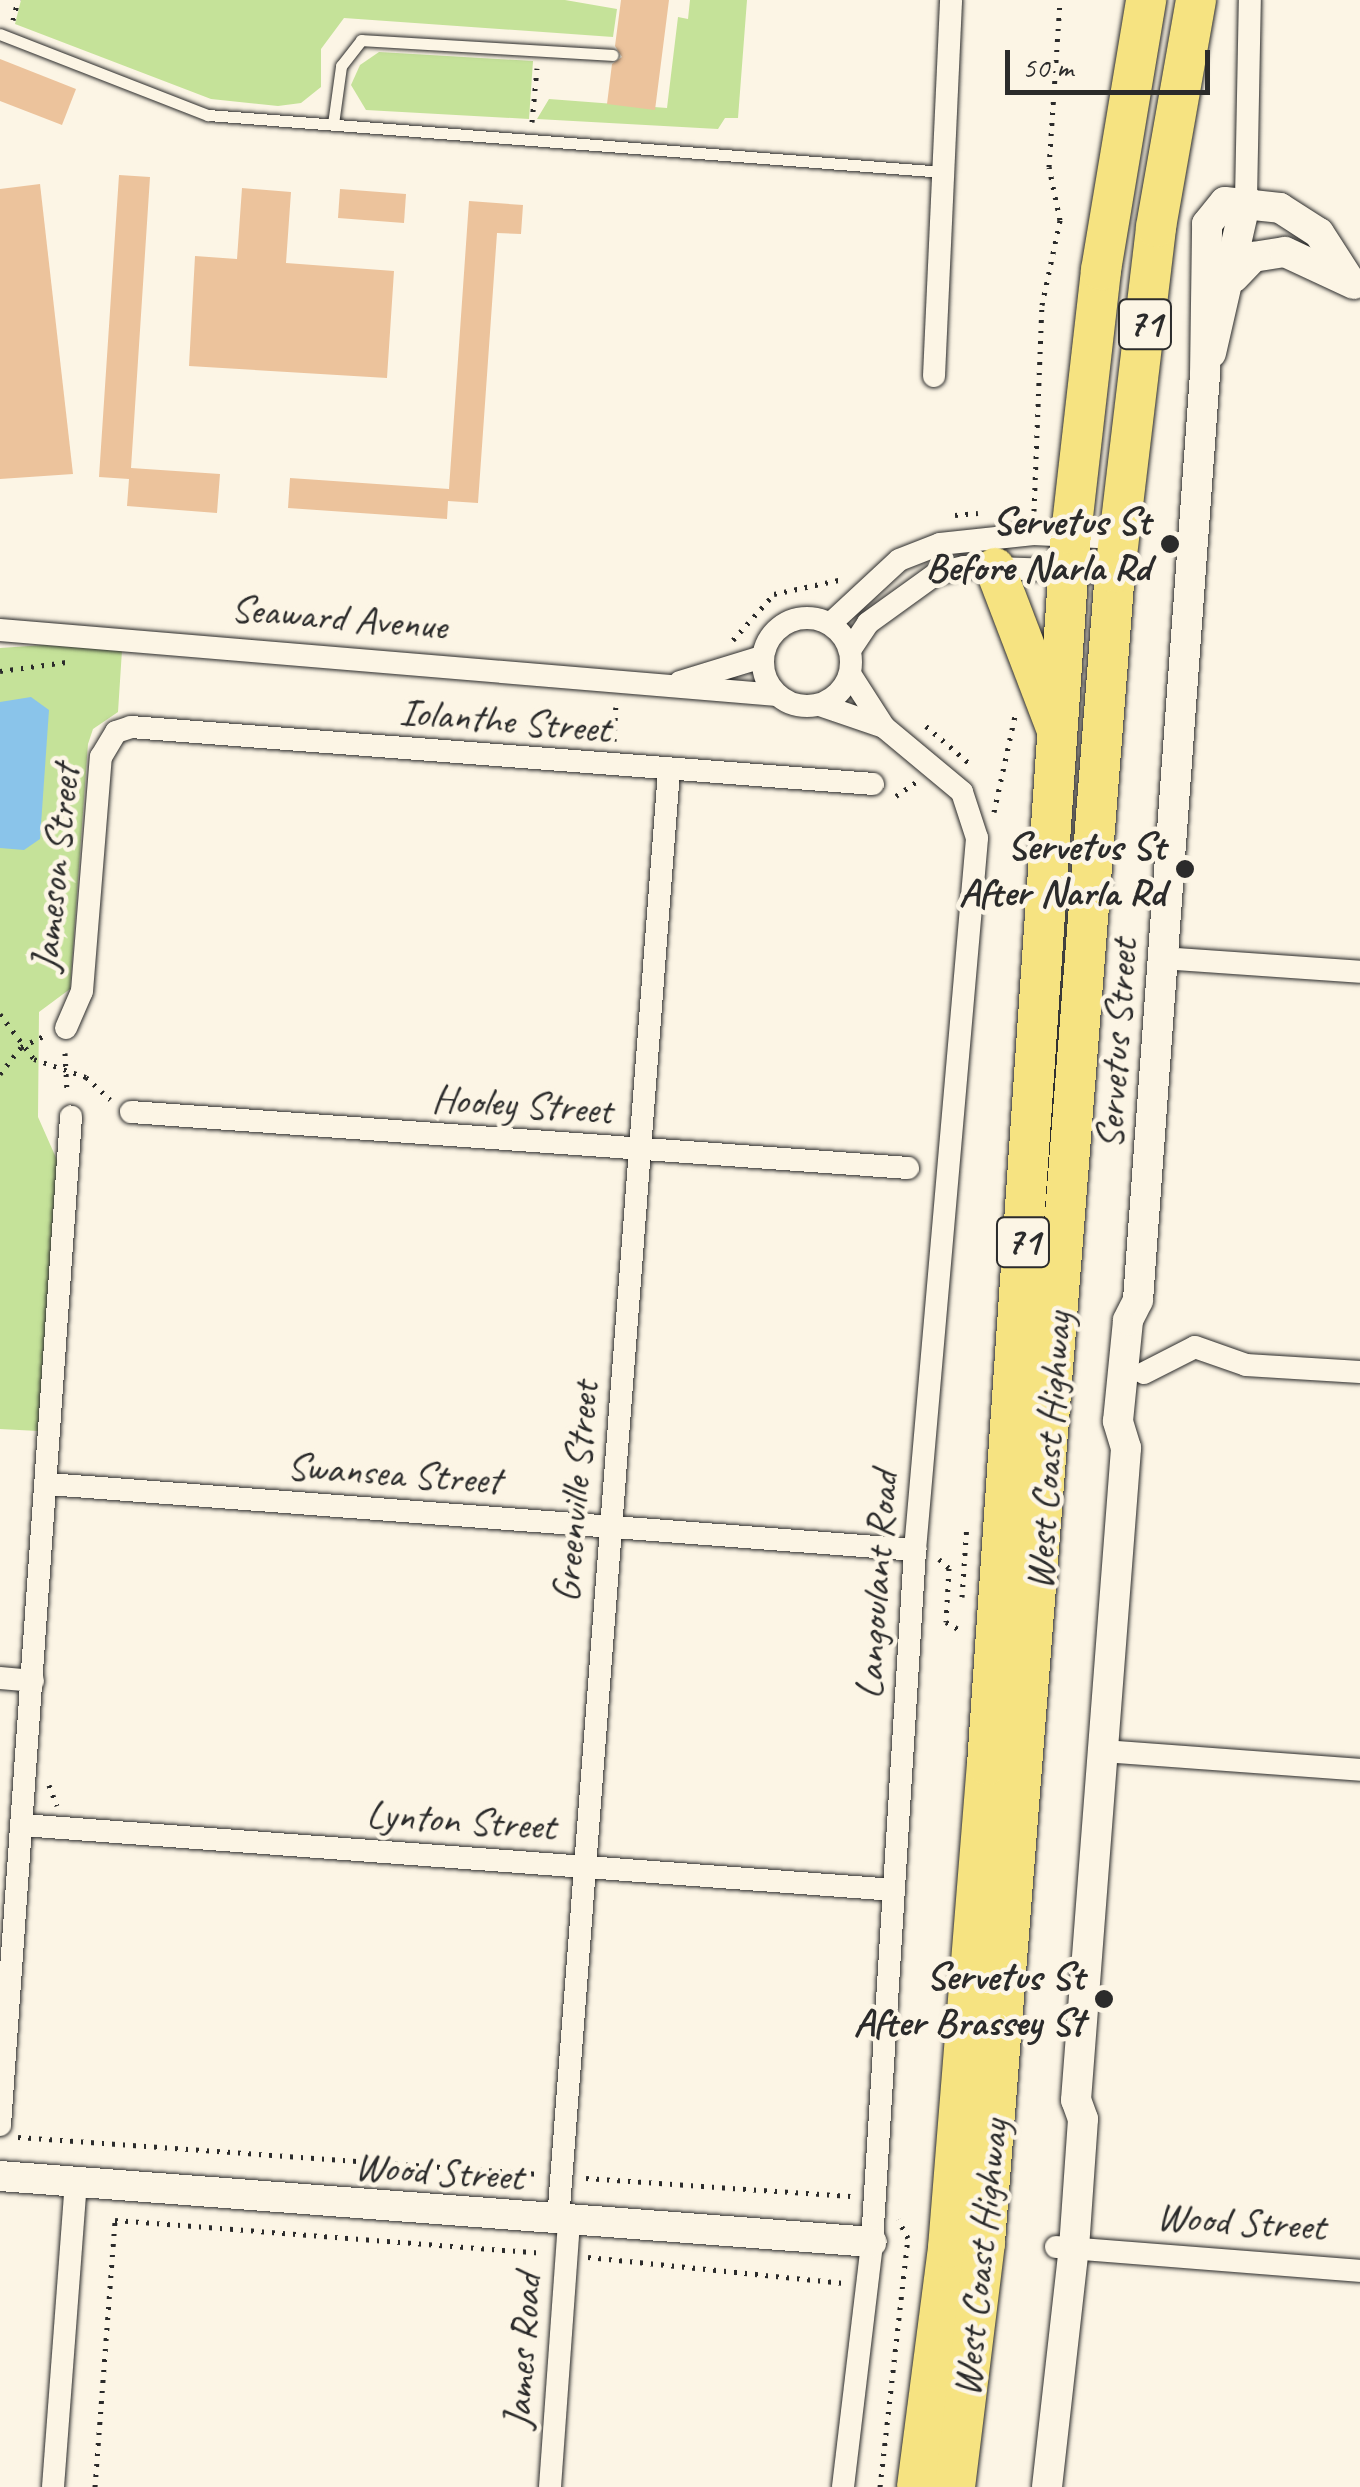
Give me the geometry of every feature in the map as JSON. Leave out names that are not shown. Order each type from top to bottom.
[{"type":"highway","name":"West Coast Highway","points":[[917,2487],[948,2248],[984,1804],[1070,552],[1101,270],[1146,0]]},
{"type":"highway","name":"West Coast Highway","points":[[955,2487],[987,2222],[1117,555],[1156,226],[1196,0]]},
{"type":"highway","points":[[995,568],[1056,729]]},
{"type":"street","points":[[934,376],[952,0]]},
{"type":"street","name":"Servetus Street","points":[[1205,375],[1234,277],[1246,200],[1250,0]]},
{"type":"street","points":[[1246,200],[1302,218],[1338,255],[1354,284]]},
{"type":"street","name":"Servetus Street","points":[[1047,2487],[1054,2399],[1064,2373],[1065,2247],[1083,2120],[1076,2100],[1126,1448],[1118,1421],[1128,1320],[1138,1300],[1205,375],[1204,236],[1215,210],[1246,200]]},
{"type":"street","points":[[1234,277],[1272,252],[1354,284]]},
{"type":"street","points":[[1117,555],[1070,552],[940,544],[899,560],[830,624],[787,623],[762,657],[776,695],[820,705],[850,662],[868,623],[936,574],[995,568],[1070,552],[1117,555]]},
{"type":"street","points":[[830,624],[850,662]]},
{"type":"street","name":"Seaward Avenue","points":[[0,630],[776,695]]},
{"type":"street","name":"Seaward Avenue","points":[[672,684],[762,657]]},
{"type":"street","name":"Langoulant Road","points":[[850,662],[884,727]]},
{"type":"street","name":"Langoulant Road","points":[[820,705],[884,727],[962,792],[977,838],[926,1553],[894,1890],[881,2198],[872,2242],[843,2487]]},
{"type":"street","name":"Iolanthe Street","points":[[131,728],[873,784]]},
{"type":"street","name":"Jameson Street","points":[[66,1028],[82,991],[101,757],[116,732],[131,728]]},
{"type":"street","name":"Greenville Street","points":[[563,2221],[561,2176],[608,1527],[669,770]]},
{"type":"street","points":[[1162,958],[1360,972]]},
{"type":"street","name":"Hooley Street","points":[[131,1112],[908,1168]]},
{"type":"street","points":[[0,2125],[48,1484],[70,1116]]},
{"type":"street","name":"Servetus Street","points":[[1126,1448],[1139,1421],[1144,1373],[1147,1321],[1138,1300]]},
{"type":"street","points":[[1144,1373],[1180,1348],[1266,1364],[1360,1372]]},
{"type":"street","name":"Swansea Street","points":[[48,1484],[926,1553]]},
{"type":"street","points":[[0,1678],[32,1680]]},
{"type":"street","points":[[1104,1751],[1360,1770]]},
{"type":"street","name":"Lynton Street","points":[[22,1825],[894,1890]]},
{"type":"street","name":"Wood Street","points":[[0,2176],[872,2242]]},
{"type":"street","points":[[53,2487],[76,2182]]},
{"type":"street","name":"James Road","points":[[550,2487],[566,2255],[563,2221]]},
{"type":"street","name":"Wood Street","points":[[1065,2247],[1360,2270]]},
{"type":"lane","points":[[0,34],[208,115],[946,172]]},
{"type":"lane","points":[[333,124],[341,66],[362,40],[613,55]]},
{"type":"path","points":[[1020,506],[1028,498],[1042,304],[1060,220],[1049,167],[1060,0]]},
{"type":"path","points":[[530,140],[538,49]]},
{"type":"path","points":[[947,517],[994,512]]},
{"type":"path","points":[[726,647],[774,594],[824,586],[853,570]]},
{"type":"path","points":[[613,749],[618,679]]},
{"type":"path","points":[[0,1014],[2,1025],[22,1046],[64,1074],[96,1083],[114,1106],[70,1116],[64,1074],[66,1028],[22,1046],[0,1074]]},
{"type":"path","points":[[926,1553],[949,1568],[946,1622],[963,1632]]},
{"type":"path","points":[[0,2136],[881,2198],[908,2238],[880,2487]]},
{"type":"path","points":[[94,2487],[115,2220],[566,2255],[842,2283]]},
{"type":"green space","points":[[21,0],[565,0],[617,9],[613,37],[344,18],[321,49],[321,87],[301,103],[278,106],[211,99],[15,24]]},
{"type":"green space","points":[[690,0],[747,0],[738,118],[725,118],[718,129],[537,119],[549,99],[667,108],[678,17],[688,19]]},
{"type":"green space","points":[[379,52],[533,61],[529,119],[366,110],[351,85],[360,65]]},
{"type":"green space","points":[[44,645],[122,650],[118,712],[93,729],[88,744],[70,989],[39,1012],[38,1117],[57,1160],[38,1431],[0,1429],[0,648]]},
{"type":"water","points":[[31,697],[49,710],[40,839],[24,850],[0,848],[0,702]]},
{"type":"building","points":[[621,0],[669,0],[655,110],[607,104],[612,64],[622,57],[615,46]]},
{"type":"building","points":[[0,59],[76,89],[62,125],[0,101]]},
{"type":"building","points":[[119,175],[150,177],[131,468],[220,474],[217,513],[127,506],[129,479],[99,477]]},
{"type":"building","points":[[40,184],[73,474],[0,479],[0,189]]},
{"type":"building","points":[[242,188],[291,192],[286,263],[394,271],[387,378],[189,366],[195,256],[237,259]]},
{"type":"building","points":[[340,189],[406,194],[404,223],[338,218]]},
{"type":"building","points":[[469,201],[523,205],[521,234],[497,233],[478,503],[448,501],[447,519],[288,508],[290,478],[449,489]]},
{"type":"place","name":"Servetus St Before Narla Rd","points":[[1170,544]]},
{"type":"place","name":"Servetus St After Narla Rd","points":[[1185,869]]},
{"type":"place","name":"Servetus St After Brassey St","points":[[1104,1999]]}]
